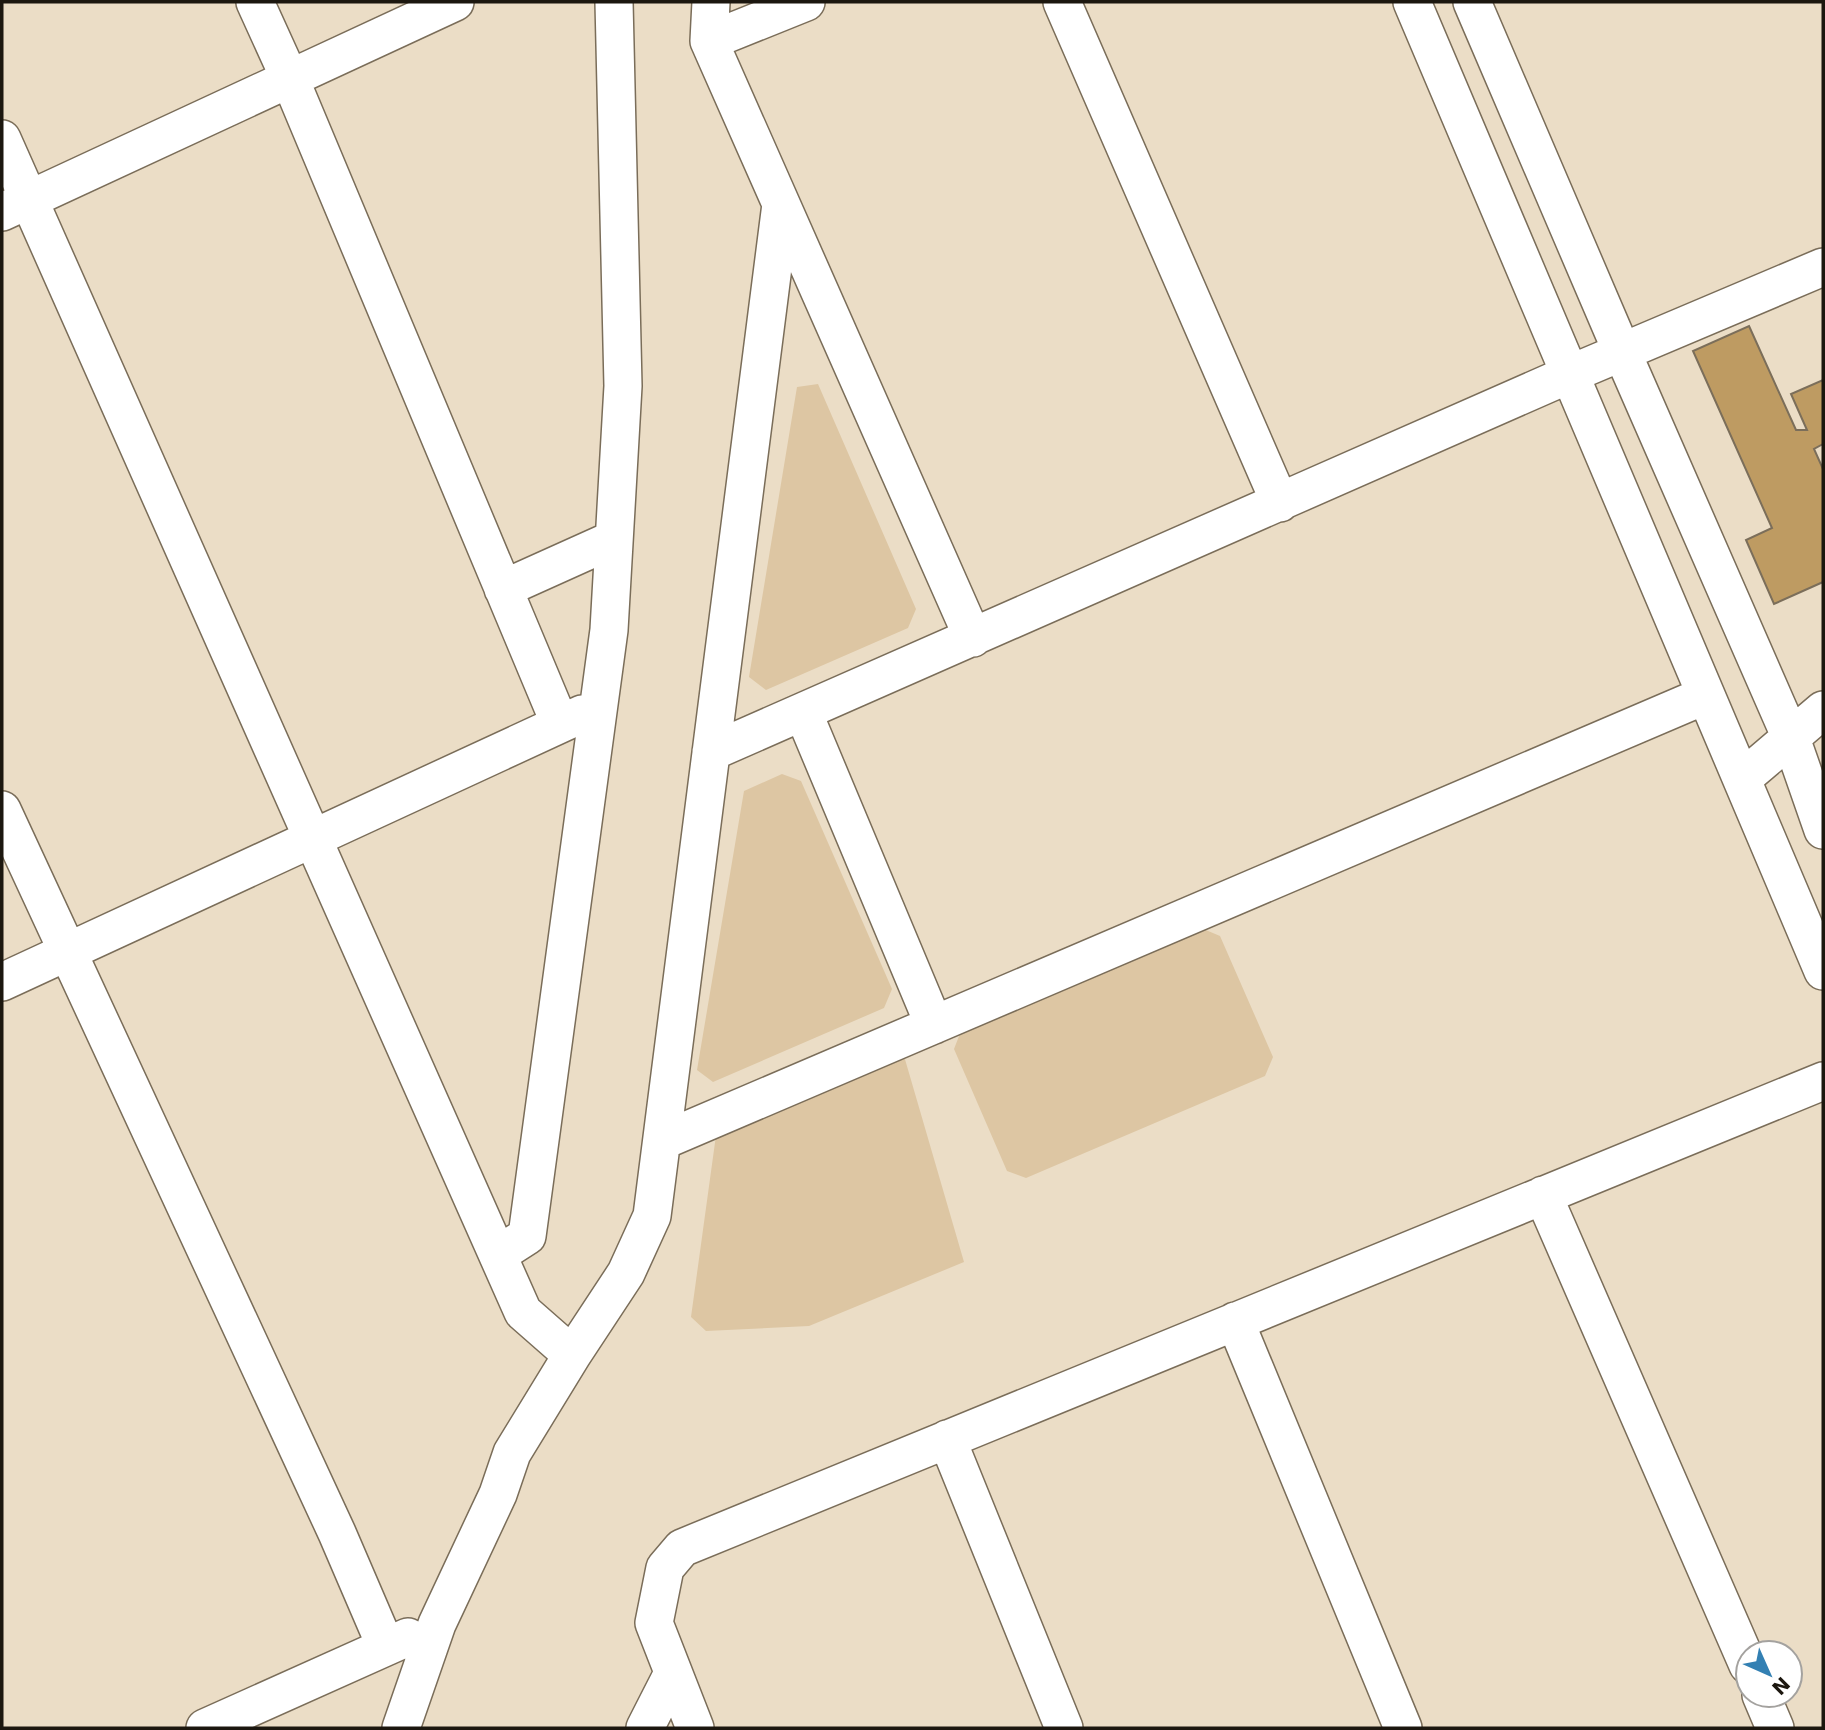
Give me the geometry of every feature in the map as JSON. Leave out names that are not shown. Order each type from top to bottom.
[{"type":"street","points":[[255,2],[290,79],[560,724]]},
{"type":"street","points":[[15,206],[455,2]]},
{"type":"street","points":[[499,1254],[527,1236],[609,629],[623,386],[614,2]]},
{"type":"street","points":[[711,2],[709,41],[973,638]]},
{"type":"street","points":[[709,41],[806,2]]},
{"type":"street","points":[[1062,2],[1280,503]]},
{"type":"street","points":[[1412,2],[1742,779],[1815,925],[1823,971]]},
{"type":"street","points":[[1472,2],[1791,738],[1823,830]]},
{"type":"street","points":[[2,139],[15,206],[313,838],[523,1312],[572,1354]]},
{"type":"street","points":[[401,1728],[437,1624],[498,1494],[512,1452],[626,1273],[652,1216],[781,204]]},
{"type":"street","points":[[711,752],[1570,374],[1823,267]]},
{"type":"street","points":[[503,589],[614,539]]},
{"type":"street","points":[[662,1141],[1706,695]]},
{"type":"street","points":[[2,982],[598,706]]},
{"type":"street","points":[[1742,779],[1823,710]]},
{"type":"street","points":[[803,712],[934,1025]]},
{"type":"street","points":[[2,810],[337,1533],[386,1647]]},
{"type":"street","points":[[695,1728],[654,1623],[665,1568],[682,1548],[1823,1081]]},
{"type":"street","points":[[1543,1195],[1737,1639]]},
{"type":"street","points":[[1235,1321],[1403,1728]]},
{"type":"street","points":[[947,1439],[1064,1728]]},
{"type":"street","points":[[205,1728],[437,1624]]},
{"type":"street","points":[[645,1728],[673,1673]]},
{"type":"street","points":[[1767,1709],[1775,1728]]},
{"type":"shaded area","points":[[818,384],[916,609],[908,628],[766,690],[749,677],[797,387]]},
{"type":"shaded area","points":[[782,774],[801,781],[892,989],[884,1008],[713,1082],[697,1070],[744,791]]},
{"type":"shaded area","points":[[1201,928],[1220,936],[1273,1057],[1265,1076],[1026,1178],[1007,1171],[954,1049],[961,1031]]},
{"type":"shaded area","points":[[902,1049],[964,1262],[809,1326],[706,1331],[691,1317],[717,1128]]},
{"type":"building","points":[[1749,326],[1796,430],[1807,430],[1791,394],[1823,380],[1823,444],[1814,449],[1823,469],[1823,582],[1774,604],[1746,540],[1772,528],[1693,351]]}]
